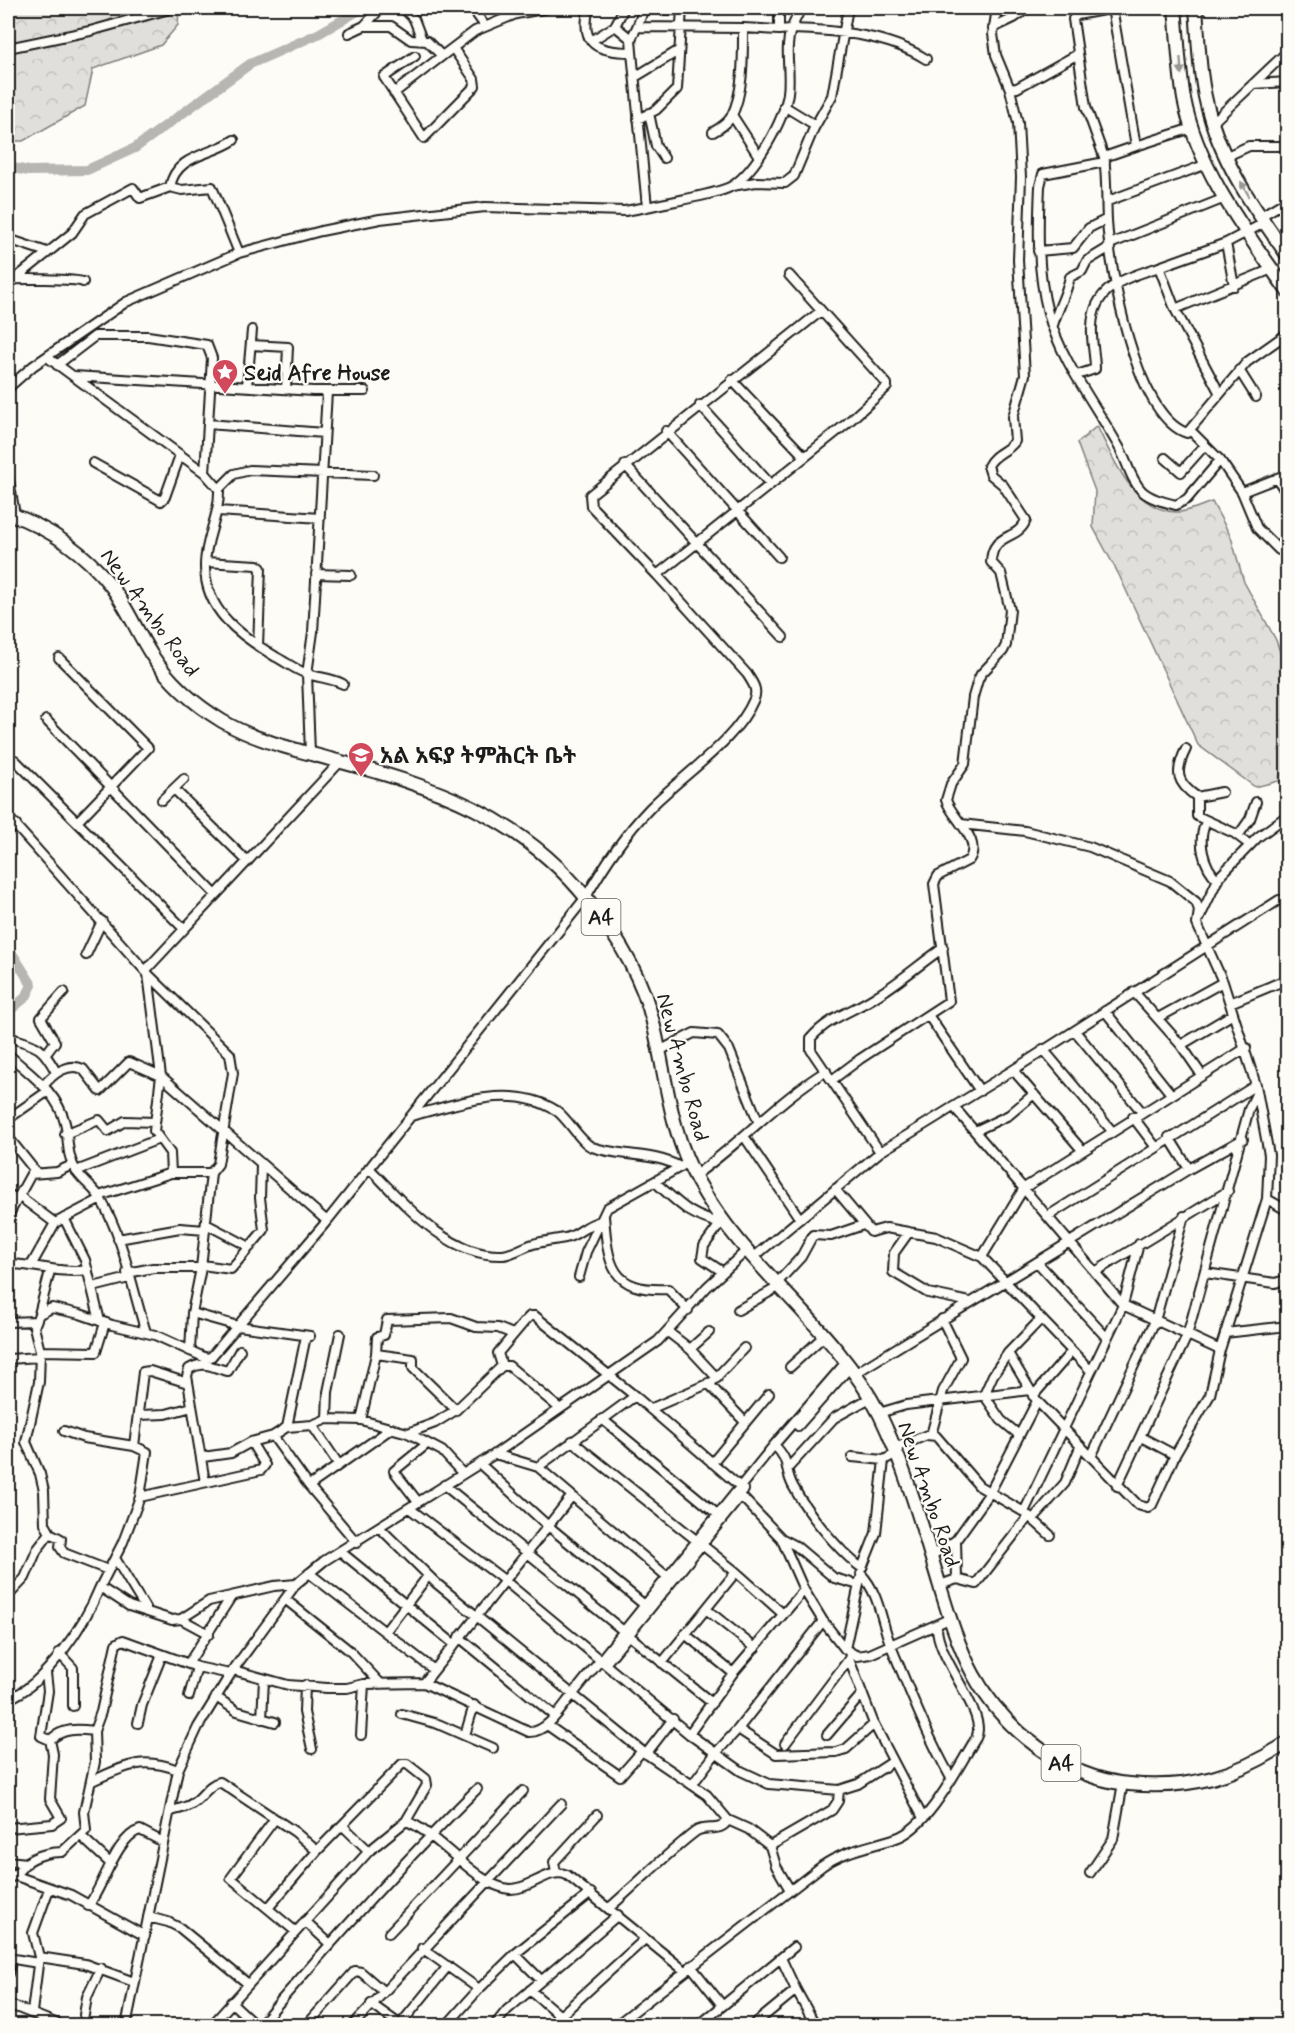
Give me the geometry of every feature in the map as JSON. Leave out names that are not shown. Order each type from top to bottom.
[{"type":"main road","points":[[1175,8],[1185,100],[1192,128],[1225,198],[1287,292]]},
{"type":"main road","points":[[1196,8],[1201,74],[1212,123],[1227,156],[1263,220],[1287,256]]},
{"type":"main road","name":"New Ambo Road","points":[[11,514],[52,533],[87,559],[124,604],[162,669],[192,700],[243,732],[434,789],[481,809],[546,855],[586,897],[609,927],[641,986],[655,1028],[684,1165],[694,1176],[723,1224],[824,1336],[850,1368],[879,1413],[896,1451],[961,1653],[974,1679],[1012,1727],[1066,1766],[1123,1783],[1171,1786],[1206,1781],[1248,1767],[1287,1742]]},
{"type":"street","points":[[8,48],[90,31],[173,8]]},
{"type":"street","points":[[349,33],[364,26],[381,8]]},
{"type":"street","points":[[403,8],[414,18],[422,40]]},
{"type":"street","points":[[472,8],[485,26]]},
{"type":"street","points":[[394,93],[475,30],[516,14],[548,8]]},
{"type":"street","points":[[589,8],[586,29],[591,41],[599,49],[607,52],[632,52]]},
{"type":"street","points":[[591,41],[615,26],[624,8]]},
{"type":"street","points":[[779,8],[779,30]]},
{"type":"street","points":[[732,186],[766,146],[784,106],[788,92],[787,67],[791,29],[801,8]]},
{"type":"street","points":[[8,388],[47,357],[126,302],[239,254],[321,231],[380,219],[485,207],[625,211],[732,186],[756,182],[785,183],[791,180],[815,125],[832,96],[848,8]]},
{"type":"street","points":[[832,1080],[949,1000],[934,884],[938,876],[969,860],[972,855],[968,834],[948,806],[948,789],[965,764],[973,697],[978,680],[1003,651],[1010,617],[1002,575],[991,562],[991,554],[1000,540],[1021,529],[1026,520],[1003,485],[991,475],[988,466],[993,457],[1003,453],[1015,441],[1013,417],[1025,375],[1018,260],[1021,177],[1018,123],[1010,89],[996,55],[993,28],[997,8]]},
{"type":"street","points":[[993,28],[1028,8]]},
{"type":"street","points":[[1136,146],[1114,8],[1075,17],[1078,54],[1088,113],[1104,160],[1108,201],[1107,219],[1116,282],[1140,376],[1159,410],[1184,432],[1190,430],[1239,370],[1287,333]]},
{"type":"street","points":[[638,119],[668,100],[677,89],[682,9],[644,9],[631,39],[638,119],[647,207]]},
{"type":"street","points":[[364,26],[391,26],[411,40],[422,40],[432,44],[442,56]]},
{"type":"street","points":[[615,26],[631,39]]},
{"type":"street","points":[[638,27],[791,29],[845,34],[902,47],[926,59]]},
{"type":"street","points":[[713,132],[732,116],[741,70],[743,28]]},
{"type":"street","points":[[415,56],[384,77],[421,136],[426,137],[475,86],[474,79],[453,48]]},
{"type":"street","points":[[635,77],[678,51]]},
{"type":"street","points":[[1212,123],[1287,51]]},
{"type":"street","points":[[1010,89],[1078,54]]},
{"type":"street","points":[[1253,84],[1287,82]]},
{"type":"street","points":[[784,106],[815,125]]},
{"type":"street","points":[[650,113],[656,146],[664,158]]},
{"type":"street","points":[[732,116],[759,155]]},
{"type":"street","points":[[1192,128],[1136,146],[1104,160],[1043,174],[1040,186],[1038,251],[1044,292],[1053,326],[1135,482],[1149,496],[1163,502],[1181,503],[1220,460]]},
{"type":"street","points":[[170,187],[172,178],[188,159],[219,150],[234,140]]},
{"type":"street","points":[[1227,156],[1249,146],[1287,146]]},
{"type":"street","points":[[1108,201],[1207,164]]},
{"type":"street","points":[[11,279],[72,233],[85,214],[133,188],[140,198],[170,187],[182,190],[212,187],[239,254]]},
{"type":"street","points":[[1053,326],[1059,306],[1068,295],[1070,278],[1080,272],[1087,261],[1110,246],[1225,198]]},
{"type":"street","points":[[1077,375],[1095,369],[1092,323],[1100,297],[1116,282],[1248,233],[1287,200]]},
{"type":"street","points":[[1038,251],[1073,248],[1089,228],[1107,219]]},
{"type":"street","points":[[8,239],[47,252]]},
{"type":"street","points":[[1226,243],[1234,286]]},
{"type":"street","points":[[1159,267],[1175,309],[1219,392]]},
{"type":"street","points":[[1175,309],[1272,269]]},
{"type":"street","points":[[657,576],[884,392],[887,384],[789,275]]},
{"type":"street","points":[[11,279],[59,282],[75,279],[83,282]]},
{"type":"street","points":[[8,1322],[37,1318],[52,1308],[146,1332],[211,1358],[327,1221],[586,897],[608,858],[650,808],[732,730],[755,696],[755,686],[747,674],[591,506],[589,498],[594,490],[666,431],[821,310]]},
{"type":"street","points":[[247,386],[252,330]]},
{"type":"street","points":[[57,365],[95,336],[148,336],[158,340],[201,343],[210,348],[212,354],[205,473]]},
{"type":"street","points":[[251,345],[288,347],[286,389]]},
{"type":"street","points":[[47,357],[205,473],[219,489]]},
{"type":"street","points":[[1239,370],[1256,397]]},
{"type":"street","points":[[73,376],[327,392],[365,390]]},
{"type":"street","points":[[732,380],[805,457]]},
{"type":"street","points":[[310,753],[307,674],[320,518],[327,392]]},
{"type":"street","points":[[700,405],[770,484]]},
{"type":"street","points":[[208,424],[324,433]]},
{"type":"street","points":[[1190,430],[1220,460],[1242,492],[1257,528],[1279,550]]},
{"type":"street","points":[[666,431],[780,557]]},
{"type":"street","points":[[1165,458],[1182,471],[1205,445]]},
{"type":"street","points":[[93,463],[161,501],[165,497],[180,455]]},
{"type":"street","points":[[625,465],[783,637]]},
{"type":"street","points":[[343,684],[327,677],[307,674],[232,628],[215,606],[205,577],[204,562],[208,535],[218,511],[219,489],[234,474],[250,470],[322,475],[373,475]]},
{"type":"street","points":[[8,474],[11,514]]},
{"type":"street","points":[[1242,492],[1287,474]]},
{"type":"street","points":[[1277,478],[1287,496]]},
{"type":"street","points":[[218,511],[320,518]]},
{"type":"street","points":[[204,562],[257,565],[261,568],[258,646]]},
{"type":"street","points":[[316,574],[351,575]]},
{"type":"street","points":[[59,658],[148,745],[147,750],[112,788],[77,822]]},
{"type":"street","points":[[46,720],[216,895]]},
{"type":"street","points":[[1186,749],[1180,763],[1181,786],[1197,797],[1222,792]]},
{"type":"street","points":[[15,760],[183,928]]},
{"type":"street","points":[[171,1173],[170,1153],[154,1131],[161,1076],[147,972],[183,928],[341,762]]},
{"type":"street","points":[[162,800],[184,779]]},
{"type":"street","points":[[174,789],[247,861]]},
{"type":"street","points":[[1197,797],[1196,813],[1206,822],[1238,836],[1250,845]]},
{"type":"street","points":[[1238,836],[1250,819],[1256,802]]},
{"type":"street","points":[[1197,924],[1218,880],[1250,845],[1287,815]]},
{"type":"street","points":[[8,817],[147,972],[230,1054],[233,1073],[218,1164],[211,1173],[201,1266],[192,1313],[190,1351]]},
{"type":"street","points":[[1206,822],[1203,831],[1204,862],[1218,880]]},
{"type":"street","points":[[8,832],[16,824]]},
{"type":"street","points":[[961,824],[1025,831],[1090,847],[1170,881],[1196,902],[1199,910],[1197,924],[1224,982],[1246,1048],[1269,1155],[1267,1199],[1220,1350],[1208,1399],[1175,1455],[1152,1505],[1148,1508],[1138,1506],[1080,1447],[1033,1395],[1008,1353]]},
{"type":"street","points":[[126,2025],[178,1770],[198,1727],[231,1672],[296,1584],[341,1552],[495,1454],[668,1332],[723,1272],[800,1219],[880,1152],[1075,1031],[1279,900]]},
{"type":"street","points":[[86,955],[102,921]]},
{"type":"street","points":[[880,1152],[810,1047],[813,1035],[831,1019],[859,1007],[880,994],[943,948]]},
{"type":"street","points":[[1230,1003],[1287,980]]},
{"type":"street","points":[[1158,1018],[1224,982]]},
{"type":"street","points":[[46,1054],[55,1042],[41,1018],[64,992]]},
{"type":"street","points":[[1134,992],[1181,1045],[1201,1074]]},
{"type":"street","points":[[1106,1011],[1171,1094]]},
{"type":"street","points":[[1181,1045],[1233,1014]]},
{"type":"street","points":[[928,1015],[980,1091]]},
{"type":"street","points":[[1075,1031],[1142,1112]]},
{"type":"street","points":[[659,1051],[694,1032],[718,1035],[729,1049],[758,1121]]},
{"type":"street","points":[[8,1037],[30,1042],[46,1054],[56,1072]]},
{"type":"street","points":[[982,1257],[1024,1188],[1082,1149],[1246,1048]]},
{"type":"street","points":[[1043,1049],[1112,1131]]},
{"type":"street","points":[[8,1054],[46,1088],[62,1114],[74,1168],[100,1197],[118,1239],[146,1332]]},
{"type":"street","points":[[8,1119],[46,1088],[56,1072],[79,1066],[87,1072],[100,1091],[129,1062],[161,1076],[222,1132],[327,1221]]},
{"type":"street","points":[[1013,1070],[1082,1149]]},
{"type":"street","points":[[694,1176],[744,1136],[778,1103],[826,1071]]},
{"type":"street","points":[[1048,1216],[1169,1137],[1256,1089]]},
{"type":"street","points":[[1117,1486],[1187,1336],[1256,1089]]},
{"type":"street","points":[[975,1131],[1009,1115],[1034,1094]]},
{"type":"street","points":[[411,1116],[464,1102],[505,1096],[533,1100],[568,1120],[588,1145],[618,1153],[661,1158],[684,1165]]},
{"type":"street","points":[[954,1107],[1123,1305],[1220,1350]]},
{"type":"street","points":[[1133,1117],[1155,1146]]},
{"type":"street","points":[[65,1134],[99,1120],[108,1131],[125,1121],[155,1122]]},
{"type":"street","points":[[744,1136],[800,1219]]},
{"type":"street","points":[[8,1137],[36,1172]]},
{"type":"street","points":[[1169,1137],[1189,1169]]},
{"type":"street","points":[[9,1210],[30,1175],[36,1172],[57,1172],[74,1168],[159,1139]]},
{"type":"street","points":[[11,1877],[27,1863],[52,1851],[62,1852],[82,1837],[86,1830],[84,1812],[95,1762],[94,1731],[101,1712],[116,1644],[123,1640],[197,1667],[288,1685],[347,1688],[364,1684],[424,1683],[529,1732],[536,1732],[547,1725],[603,1661],[700,1544],[776,1447],[850,1368],[942,1319],[1189,1169],[1243,1139]]},
{"type":"street","points":[[93,1287],[153,1268],[201,1266],[231,1269],[266,1226],[260,1197],[261,1165]]},
{"type":"street","points":[[579,1277],[586,1252],[611,1204],[656,1182],[684,1165]]},
{"type":"street","points":[[369,1168],[415,1214],[442,1236],[481,1253],[505,1255],[534,1244],[571,1237],[587,1224],[602,1218]]},
{"type":"street","points":[[32,1264],[55,1223],[100,1197],[171,1173],[211,1173]]},
{"type":"street","points":[[656,1182],[684,1210],[723,1224],[704,1246],[702,1258],[723,1272]]},
{"type":"street","points":[[835,1189],[871,1232],[886,1228],[936,1237],[982,1257],[1091,1371]]},
{"type":"street","points":[[1095,1272],[1228,1191]]},
{"type":"street","points":[[8,1194],[18,1198],[55,1223]]},
{"type":"street","points":[[1267,1199],[1287,1211]]},
{"type":"street","points":[[1090,1457],[1155,1321],[1184,1216]]},
{"type":"street","points":[[8,1359],[40,1354],[96,1352],[103,1322],[88,1270],[64,1218]]},
{"type":"street","points":[[602,1218],[609,1262],[614,1271],[637,1288],[668,1289],[688,1310]]},
{"type":"street","points":[[738,1310],[778,1284],[801,1257],[813,1235],[831,1236],[863,1225]]},
{"type":"street","points":[[118,1239],[180,1228],[206,1227],[250,1247]]},
{"type":"street","points":[[909,1232],[894,1253],[893,1272],[928,1293],[970,1302]]},
{"type":"street","points":[[1029,1516],[1065,1428],[1123,1305],[1139,1244]]},
{"type":"street","points":[[1037,1262],[1107,1338]]},
{"type":"street","points":[[8,1264],[32,1264],[50,1271],[88,1270]]},
{"type":"street","points":[[50,1271],[34,1335],[40,1354],[34,1412],[26,1442],[40,1474],[44,1491],[45,1524],[51,1533],[60,1539],[60,1547],[64,1553],[108,1570]]},
{"type":"street","points":[[1205,1273],[1275,1283],[1285,1280]]},
{"type":"street","points":[[192,1313],[238,1326],[308,1336],[287,1427]]},
{"type":"street","points":[[502,1366],[498,1353],[530,1316],[535,1316],[635,1396],[742,1492],[781,1538],[804,1590],[823,1621],[848,1654],[874,1724],[923,1818]]},
{"type":"street","points":[[361,1420],[376,1354],[376,1337],[384,1335],[388,1320],[451,1318],[476,1327],[498,1328],[513,1334]]},
{"type":"street","points":[[931,1435],[939,1402],[961,1358],[942,1319]]},
{"type":"street","points":[[984,1395],[993,1375],[1008,1353],[1041,1320]]},
{"type":"street","points":[[1225,1334],[1287,1326]]},
{"type":"street","points":[[668,1332],[690,1349],[717,1378]]},
{"type":"street","points":[[690,1349],[709,1332]]},
{"type":"street","points":[[327,1419],[327,1392],[340,1334]]},
{"type":"street","points":[[790,1367],[824,1336]]},
{"type":"street","points":[[650,1409],[717,1378],[744,1348]]},
{"type":"street","points":[[205,1482],[203,1457],[188,1383],[189,1369],[196,1365],[211,1364],[228,1371],[240,1350]]},
{"type":"street","points":[[931,1556],[956,1540],[989,1494],[1019,1436],[1033,1395],[1072,1351]]},
{"type":"street","points":[[376,1354],[413,1359],[413,1368],[456,1410]]},
{"type":"street","points":[[408,1433],[435,1423],[456,1410],[502,1366],[509,1366],[559,1408]]},
{"type":"street","points":[[134,1446],[143,1372],[150,1371],[188,1383]]},
{"type":"street","points":[[708,1383],[745,1422]]},
{"type":"street","points":[[712,1463],[769,1394]]},
{"type":"street","points":[[984,1395],[1001,1420],[1019,1436]]},
{"type":"street","points":[[879,1413],[906,1405],[984,1395],[1033,1395]]},
{"type":"street","points":[[538,1467],[635,1396]]},
{"type":"street","points":[[789,1467],[834,1418],[870,1398]]},
{"type":"street","points":[[139,1415],[166,1414],[192,1407]]},
{"type":"street","points":[[203,1457],[231,1453],[251,1442],[273,1436],[287,1427],[312,1425],[327,1419],[361,1420],[408,1433],[427,1443],[442,1451],[463,1474]]},
{"type":"street","points":[[602,1419],[721,1517]]},
{"type":"street","points":[[312,1425],[339,1465]]},
{"type":"street","points":[[309,1486],[392,1428]]},
{"type":"street","points":[[8,1699],[29,1688],[46,1673],[92,1607],[140,1497],[148,1457],[142,1448],[84,1438],[64,1431]]},
{"type":"street","points":[[852,1457],[884,1460],[896,1451],[931,1435]]},
{"type":"street","points":[[931,1435],[989,1494],[1029,1516],[1050,1535]]},
{"type":"street","points":[[273,1436],[309,1486],[357,1543]]},
{"type":"street","points":[[1141,1437],[1175,1455]]},
{"type":"street","points":[[572,1441],[736,1572],[783,1614]]},
{"type":"street","points":[[140,1497],[264,1468],[265,1465],[251,1442]]},
{"type":"street","points":[[418,1502],[394,1471],[427,1443]]},
{"type":"street","points":[[776,1447],[789,1467],[792,1485],[804,1503],[846,1557],[862,1571],[872,1587],[890,1644],[926,1734],[951,1778]]},
{"type":"street","points":[[940,1585],[957,1579],[974,1584],[979,1581],[1029,1516],[1065,1483],[1080,1447]]},
{"type":"street","points":[[495,1454],[538,1467],[670,1579]]},
{"type":"street","points":[[785,1744],[848,1654],[862,1571],[877,1528],[884,1460]]},
{"type":"street","points":[[480,1464],[547,1525],[647,1607]]},
{"type":"street","points":[[444,1485],[712,1703]]},
{"type":"street","points":[[424,1683],[571,1497]]},
{"type":"street","points":[[409,1508],[504,1580],[689,1734],[741,1771],[769,1784],[839,1790],[858,1784],[892,1762]]},
{"type":"street","points":[[380,1528],[428,1576],[475,1616],[644,1752],[707,1795],[728,1820],[748,1829],[770,1846],[776,1866],[790,1890]]},
{"type":"street","points":[[8,1596],[26,1578],[37,1550],[51,1533]]},
{"type":"street","points":[[781,1538],[796,1546],[834,1578],[859,1585]]},
{"type":"street","points":[[956,1540],[957,1579]]},
{"type":"street","points":[[341,1552],[405,1605],[457,1640],[554,1715]]},
{"type":"street","points":[[115,1558],[148,1612]]},
{"type":"street","points":[[662,1663],[736,1572]]},
{"type":"street","points":[[309,1573],[434,1670]]},
{"type":"street","points":[[385,1632],[428,1576]]},
{"type":"street","points":[[100,1587],[129,1606],[172,1620],[181,1619],[209,1601],[274,1586],[296,1584]]},
{"type":"street","points":[[689,1734],[733,1673],[804,1590]]},
{"type":"street","points":[[188,1664],[231,1597]]},
{"type":"street","points":[[285,1599],[350,1652],[381,1684]]},
{"type":"street","points":[[706,1609],[755,1648]]},
{"type":"street","points":[[181,1619],[209,1634]]},
{"type":"street","points":[[848,1654],[864,1656],[950,1619]]},
{"type":"street","points":[[692,1785],[823,1621]]},
{"type":"street","points":[[615,2025],[833,1859],[866,1846],[896,1838],[923,1818],[976,1738],[979,1728],[971,1707],[947,1663],[937,1626]]},
{"type":"street","points":[[685,1634],[733,1673]]},
{"type":"street","points":[[59,1653],[73,1668],[74,1706]]},
{"type":"street","points":[[138,1723],[142,1705],[162,1655]]},
{"type":"street","points":[[189,1696],[197,1667]]},
{"type":"street","points":[[46,1673],[48,1691],[42,1736],[50,1740]]},
{"type":"street","points":[[262,1719],[264,1679]]},
{"type":"street","points":[[361,1735],[364,1684]]},
{"type":"street","points":[[305,1685],[304,1712],[312,1749]]},
{"type":"street","points":[[827,1735],[862,1694]]},
{"type":"street","points":[[216,1697],[237,1711],[275,1722]]},
{"type":"street","points":[[465,1735],[474,1705]]},
{"type":"street","points":[[402,1714],[465,1735],[493,1748]]},
{"type":"street","points":[[547,1725],[620,1776],[673,1719]]},
{"type":"street","points":[[738,1729],[776,1754],[836,1752],[846,1749],[874,1724]]},
{"type":"street","points":[[50,1740],[63,1731],[94,1731]]},
{"type":"street","points":[[8,1828],[52,1824],[61,1818],[50,1799],[53,1754],[50,1740]]},
{"type":"street","points":[[92,1781],[123,1766],[140,1762],[159,1762],[178,1770]]},
{"type":"street","points":[[211,2025],[369,1851],[405,1821],[427,1785],[426,1779],[407,1764],[402,1764],[317,1851],[269,1907]]},
{"type":"street","points":[[170,1811],[184,1808],[195,1802],[211,1785],[220,1782],[295,1832],[317,1851]]},
{"type":"street","points":[[1090,1873],[1113,1839],[1123,1783]]},
{"type":"street","points":[[231,2002],[258,2025],[429,1837],[477,1789]]},
{"type":"street","points":[[770,1846],[832,1809],[838,1801],[839,1790]]},
{"type":"street","points":[[388,1933],[523,1791]]},
{"type":"street","points":[[352,2025],[422,1948],[561,1804]]},
{"type":"street","points":[[556,1873],[554,1862],[597,1815]]},
{"type":"street","points":[[274,1820],[231,1878],[296,1930]]},
{"type":"street","points":[[609,1908],[698,1830],[721,1828],[728,1820]]},
{"type":"street","points":[[405,1821],[487,1880],[510,1889],[525,1887],[556,1873],[567,1875],[645,1939],[688,1968],[722,2005]]},
{"type":"street","points":[[343,1826],[369,1851]]},
{"type":"street","points":[[88,1906],[97,1895],[111,1864],[137,1830],[164,1842]]},
{"type":"street","points":[[82,1837],[111,1864]]},
{"type":"street","points":[[8,1861],[27,1863]]},
{"type":"street","points":[[11,1877],[70,1895],[145,1936]]},
{"type":"street","points":[[32,2012],[39,1960],[33,1933],[49,1888]]},
{"type":"street","points":[[446,2025],[515,1954],[591,1893]]},
{"type":"street","points":[[494,2025],[507,2010],[618,1915]]},
{"type":"street","points":[[148,1917],[180,1928],[247,1983]]},
{"type":"street","points":[[305,1921],[330,1944]]},
{"type":"street","points":[[549,2025],[645,1939]]},
{"type":"street","points":[[703,2024],[722,2005],[794,1947]]},
{"type":"street","points":[[422,1948],[479,1989]]},
{"type":"street","points":[[515,1954],[542,1980]]},
{"type":"street","points":[[8,1974],[9,1958],[101,1968],[134,1982]]},
{"type":"street","points":[[781,1958],[795,1990],[816,2025]]},
{"type":"street","points":[[371,2004],[400,2025],[448,1966]]},
{"type":"street","points":[[84,2015],[87,1997],[101,1968]]},
{"type":"street","points":[[306,2025],[355,1971],[361,1972],[383,1991]]},
{"type":"street","points":[[530,1990],[572,2025]]},
{"type":"street","points":[[752,2025],[795,1990]]},
{"type":"street","points":[[8,2006],[32,2012],[63,2025]]},
{"type":"green space","points":[[8,8],[179,8],[178,25],[161,45],[93,69],[85,106],[23,141],[8,141]]},
{"type":"green space","points":[[1097,426],[1126,481],[1136,493],[1161,509],[1176,512],[1190,510],[1212,502],[1231,537],[1244,582],[1276,640],[1287,672],[1287,779],[1255,787],[1198,745],[1119,575],[1093,527],[1095,491],[1077,443]]},
{"type":"waterway","points":[[8,167],[29,171],[87,170],[135,148],[250,64],[318,34],[363,8]]},
{"type":"waterway","points":[[8,947],[32,985],[26,997],[8,1012]]},
{"type":"place","name":"Seid Afre House","points":[[225,395]]},
{"type":"place","name":"አል አፍያ ትምሕርት ቤት","points":[[361,778]]}]
